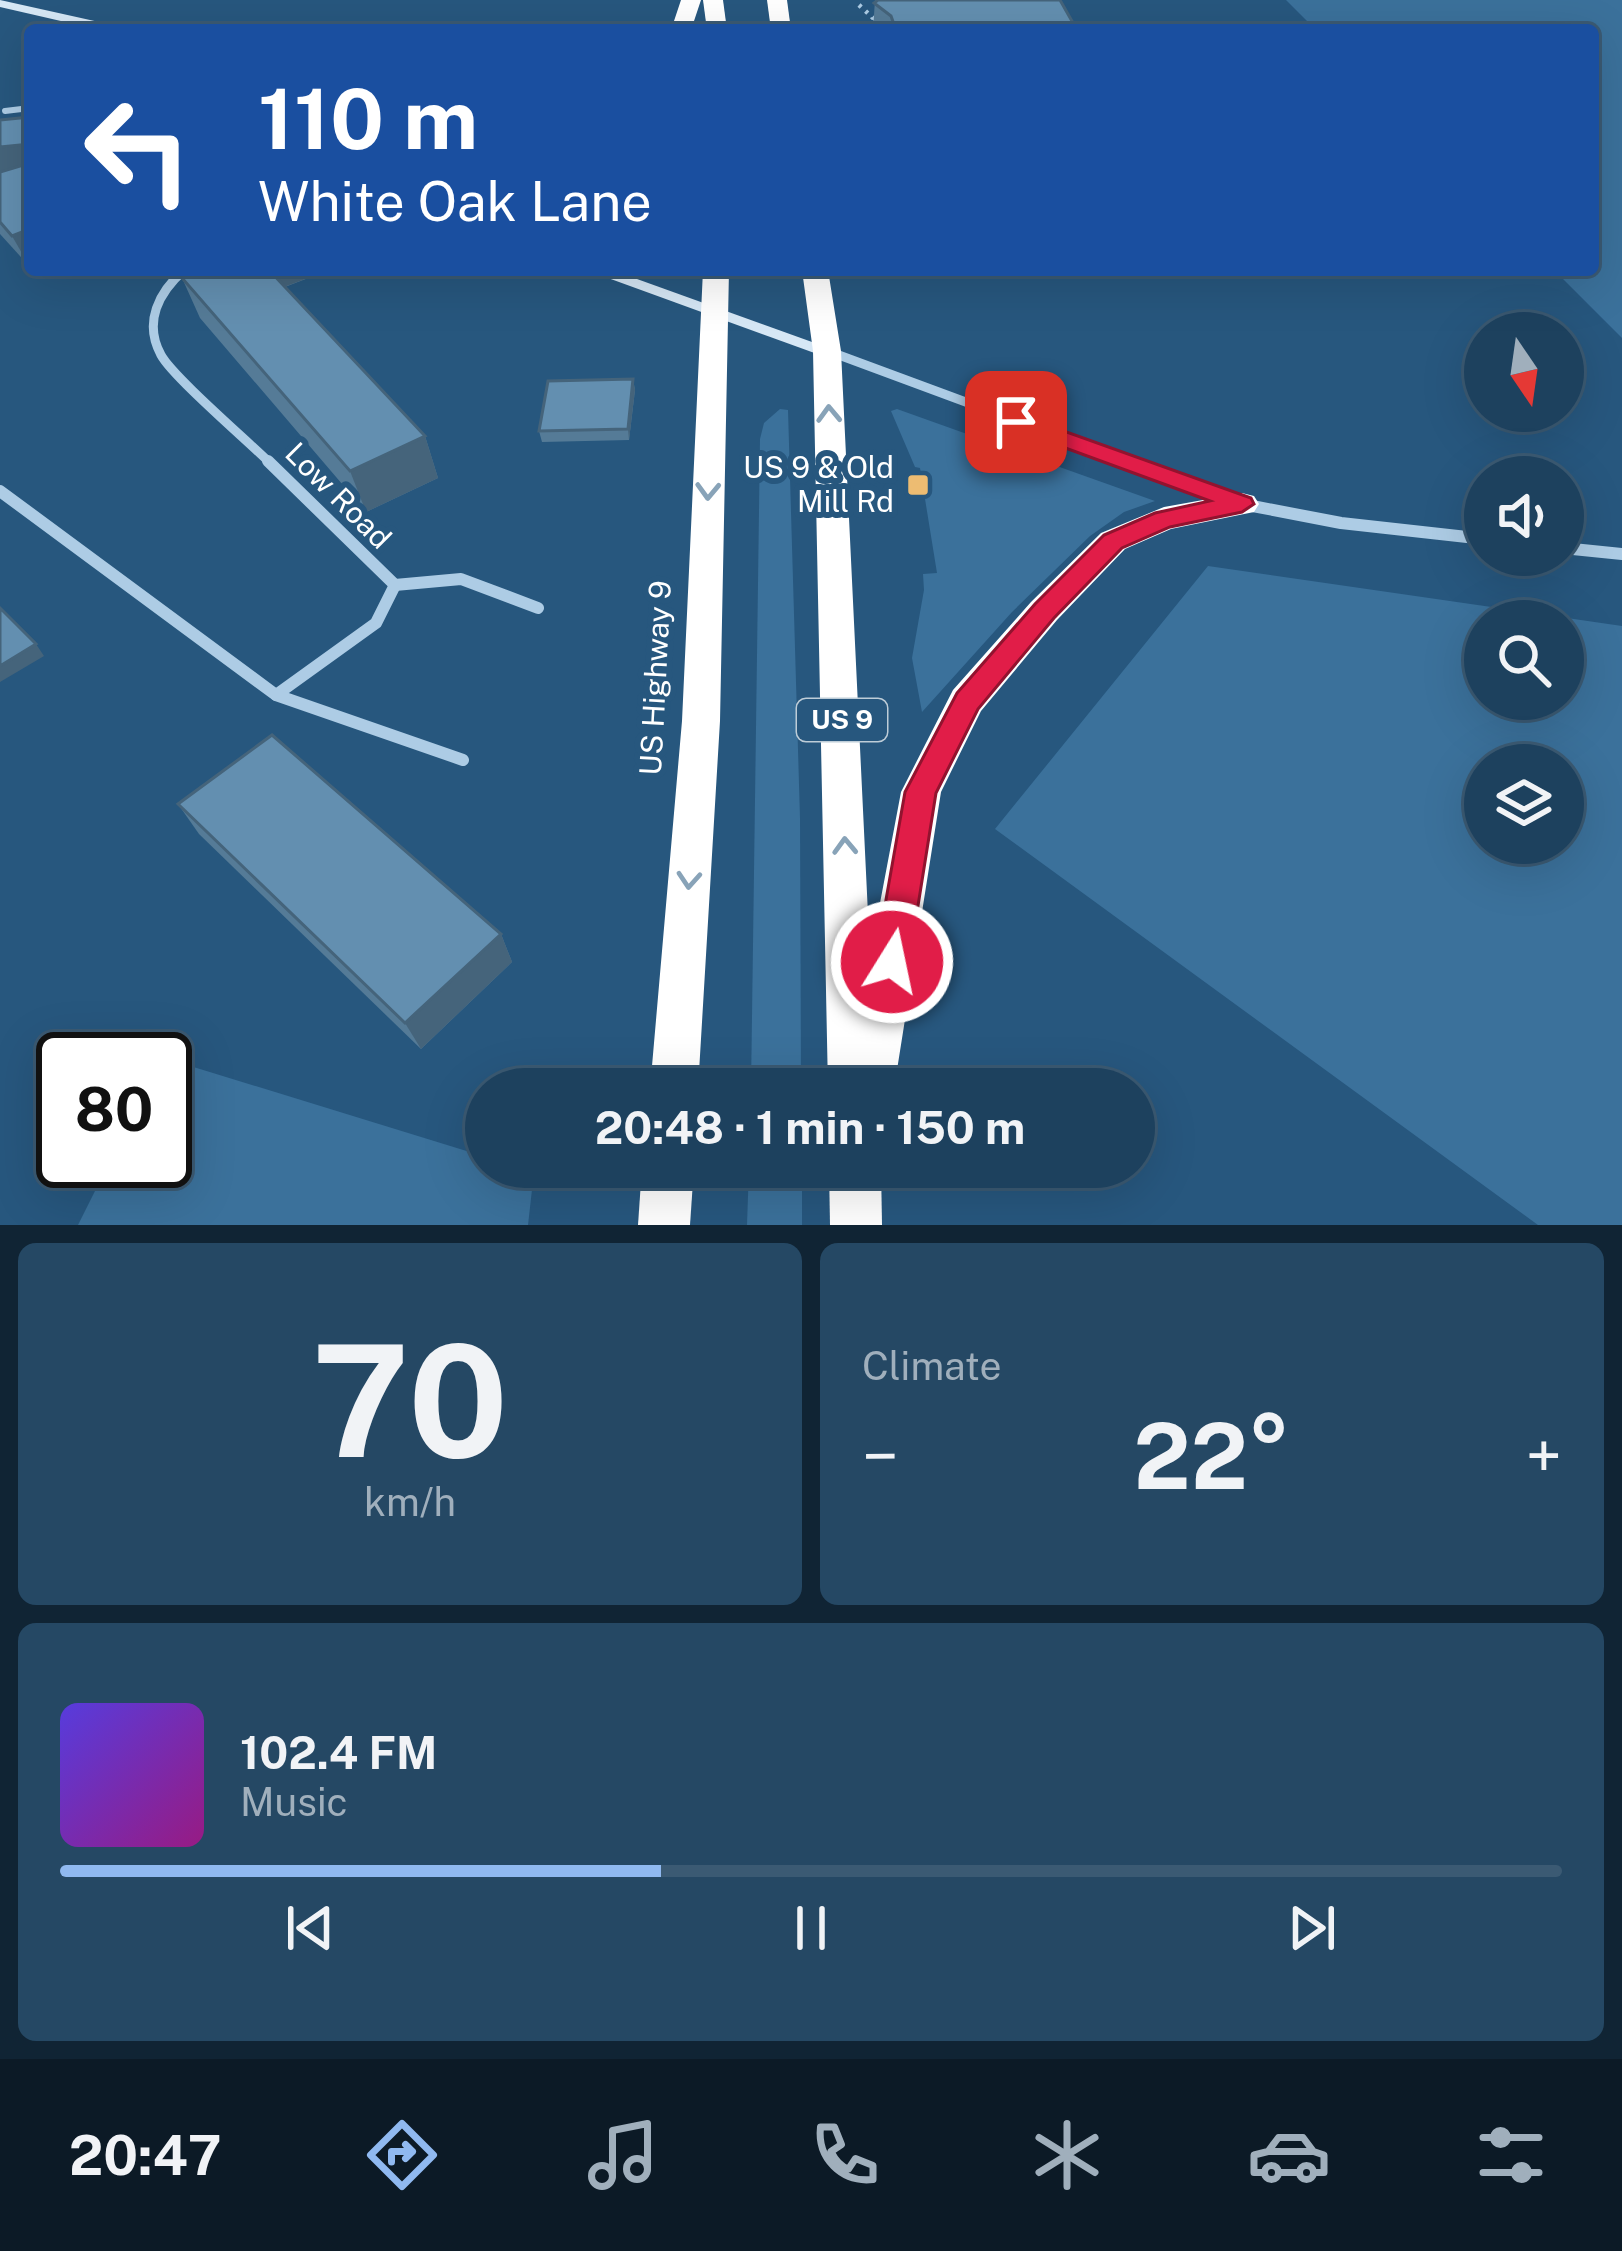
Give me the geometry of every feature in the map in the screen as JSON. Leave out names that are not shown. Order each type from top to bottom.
[{"type":"highway","name":"US Highway 9","points":[[676,1068],[701,722],[716,276]]},
{"type":"highway","name":"US 9","points":[[816,276],[827,351],[851,1068]]},
{"type":"highway","points":[[874,1068],[921,792],[968,701],[1044,611],[1113,542],[1164,519],[1242,504]]},
{"type":"highway","points":[[664,1225],[667,1188]]},
{"type":"street","points":[[0,3],[91,24]]},
{"type":"street","name":"Low Road","points":[[176,276],[162,287],[152,313],[161,356],[394,585],[376,623],[276,695]]},
{"type":"street","points":[[611,276],[1242,504],[1341,523],[1464,537]]},
{"type":"street","points":[[0,491],[276,695],[463,760]]},
{"type":"street","points":[[1584,550],[1622,554]]},
{"type":"street","points":[[394,585],[461,579],[538,608]]},
{"type":"lane","points":[[5,111],[24,109]]},
{"type":"path","points":[[859,5],[873,18],[870,24]]},
{"type":"shaded area","points":[[1286,0],[1622,0],[1622,338],[1560,276],[1599,276],[1599,24],[1310,24]]},
{"type":"shaded area","points":[[780,409],[788,410],[800,818],[801,1068],[751,1068],[760,439],[764,423]]},
{"type":"shaded area","points":[[897,409],[1155,501],[1124,512],[1090,536],[1012,612],[922,712],[912,658],[923,574],[937,573],[920,468],[915,467],[891,411]]},
{"type":"shaded area","points":[[1208,566],[1464,603],[1464,720],[1584,720],[1584,620],[1622,626],[1622,1225],[1538,1225],[995,829]]},
{"type":"shaded area","points":[[192,1067],[465,1151],[465,1188],[532,1188],[528,1225],[78,1225],[96,1188],[192,1188]]},
{"type":"shaded area","points":[[748,1188],[802,1188],[802,1225],[747,1225]]},
{"type":"building","points":[[1060,0],[1074,24],[894,24],[874,3]]},
{"type":"building","points":[[24,118],[24,145],[0,147],[0,120]]},
{"type":"building","points":[[24,165],[24,231],[12,236],[0,222],[0,172]]},
{"type":"building","points":[[275,276],[425,436],[350,471],[182,278]]},
{"type":"building","points":[[633,379],[628,429],[539,431],[548,381]]},
{"type":"building","points":[[0,608],[36,644],[0,666]]},
{"type":"building","points":[[272,735],[501,934],[405,1023],[178,804]]},
{"type":"place","name":"US 9 & Old Mill Rd","points":[[918,485]]},
{"type":"route","points":[[892,962],[921,792],[968,701],[1044,611],[1113,542],[1164,519],[1242,504],[1016,422]]}]
